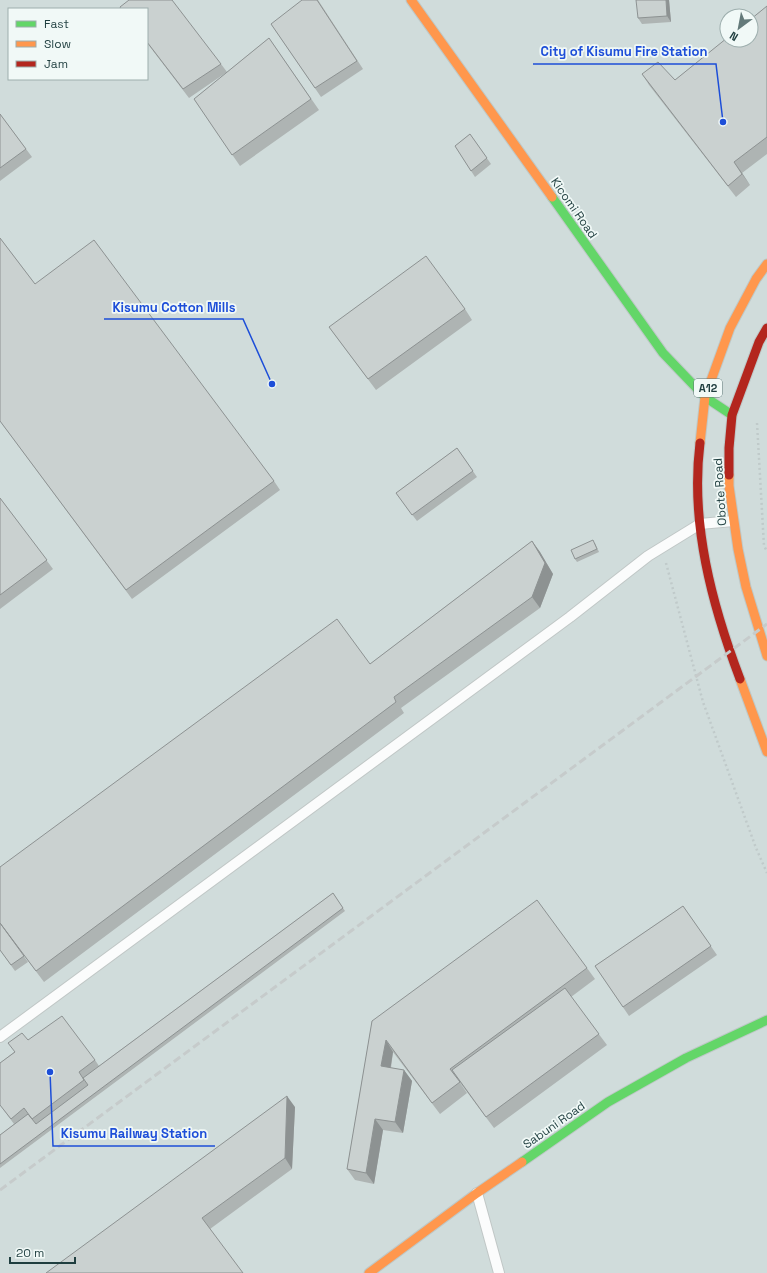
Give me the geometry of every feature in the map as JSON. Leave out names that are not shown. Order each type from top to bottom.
[{"type":"main road","name":"Kicomi Road","points":[[411,0],[663,354],[704,397],[732,415]]},
{"type":"main road","name":"Obote Road","points":[[700,524],[698,488],[699,449],[704,397],[730,328],[756,279],[767,264]]},
{"type":"main road","name":"Obote Road","points":[[767,328],[759,342],[732,415],[729,448],[729,486],[746,587],[767,656]]},
{"type":"main road","name":"A12","points":[[700,524],[712,586],[730,652],[767,752]]},
{"type":"main road","name":"Sabuni Road","points":[[369,1273],[477,1194],[608,1102],[686,1058],[767,1020]]},
{"type":"lane","points":[[0,1037],[564,622],[648,556],[700,524],[734,521]]},
{"type":"lane","points":[[477,1194],[499,1273]]},
{"type":"path","points":[[757,423],[764,546],[767,552]]},
{"type":"path","points":[[662,547],[703,702],[753,840],[767,873]]},
{"type":"shaded area","points":[[0,0],[767,0],[767,1273],[0,1273]]},
{"type":"building","points":[[129,0],[172,0],[221,64],[183,89],[148,43],[148,8],[120,7]]},
{"type":"building","points":[[302,0],[317,0],[357,61],[315,88],[271,24]]},
{"type":"building","points":[[636,0],[666,0],[667,16],[638,18]]},
{"type":"building","points":[[767,6],[767,137],[734,162],[742,174],[728,186],[642,74],[658,62],[675,80],[719,44],[719,48],[759,48],[759,12]]},
{"type":"building","points":[[269,38],[311,99],[232,155],[194,99]]},
{"type":"building","points":[[0,114],[26,149],[0,168]]},
{"type":"building","points":[[470,134],[487,158],[471,171],[455,146]]},
{"type":"building","points":[[0,238],[35,284],[94,240],[274,481],[126,590],[0,421]]},
{"type":"building","points":[[426,256],[465,309],[368,379],[329,327]]},
{"type":"building","points":[[457,448],[473,471],[412,515],[396,493]]},
{"type":"building","points":[[0,498],[47,560],[0,595]]},
{"type":"building","points":[[593,540],[597,549],[575,559],[571,550]]},
{"type":"building","points":[[532,541],[545,563],[532,597],[394,697],[396,702],[36,971],[0,923],[0,867],[337,619],[370,664]]},
{"type":"building","points":[[333,893],[343,908],[0,1164],[0,1135],[28,1114],[36,1124],[88,1085],[83,1078]]},
{"type":"building","points":[[537,900],[587,968],[450,1069],[460,1082],[432,1103],[386,1040],[381,1066],[404,1070],[395,1122],[375,1119],[366,1173],[347,1169],[372,1021]]},
{"type":"building","points":[[683,906],[711,946],[623,1007],[595,966]]},
{"type":"building","points":[[0,923],[24,956],[11,965],[0,950]]},
{"type":"building","points":[[565,988],[599,1034],[486,1117],[452,1070]]},
{"type":"building","points":[[62,1016],[95,1060],[79,1072],[84,1080],[32,1119],[24,1108],[11,1119],[0,1105],[0,1063],[15,1052],[8,1043],[22,1033],[28,1040]]},
{"type":"building","points":[[287,1096],[285,1158],[202,1218],[243,1273],[46,1273]]},
{"type":"railway","points":[[0,1190],[767,624]]},
{"type":"traffic: fast","points":[[552,197],[663,353],[705,397],[732,415]]},
{"type":"traffic: fast","points":[[522,1162],[608,1102],[686,1058],[767,1020]]},
{"type":"traffic: slow","points":[[411,0],[552,197]]},
{"type":"traffic: slow","points":[[700,443],[705,397],[730,328],[756,279],[767,264]]},
{"type":"traffic: slow","points":[[729,475],[729,486],[738,549],[746,587],[767,656]]},
{"type":"traffic: slow","points":[[740,679],[767,752]]},
{"type":"traffic: slow","points":[[369,1273],[477,1193],[522,1162]]},
{"type":"traffic: jam","points":[[729,475],[729,448],[732,415],[759,342],[767,328]]},
{"type":"traffic: jam","points":[[700,443],[698,503],[706,563],[712,593],[740,679]]},
{"type":"place","name":"City of Kisumu Fire Station","points":[[723,122]]},
{"type":"place","name":"Kisumu Cotton Mills","points":[[272,384]]},
{"type":"place","name":"Kisumu Railway Station","points":[[50,1072]]}]
